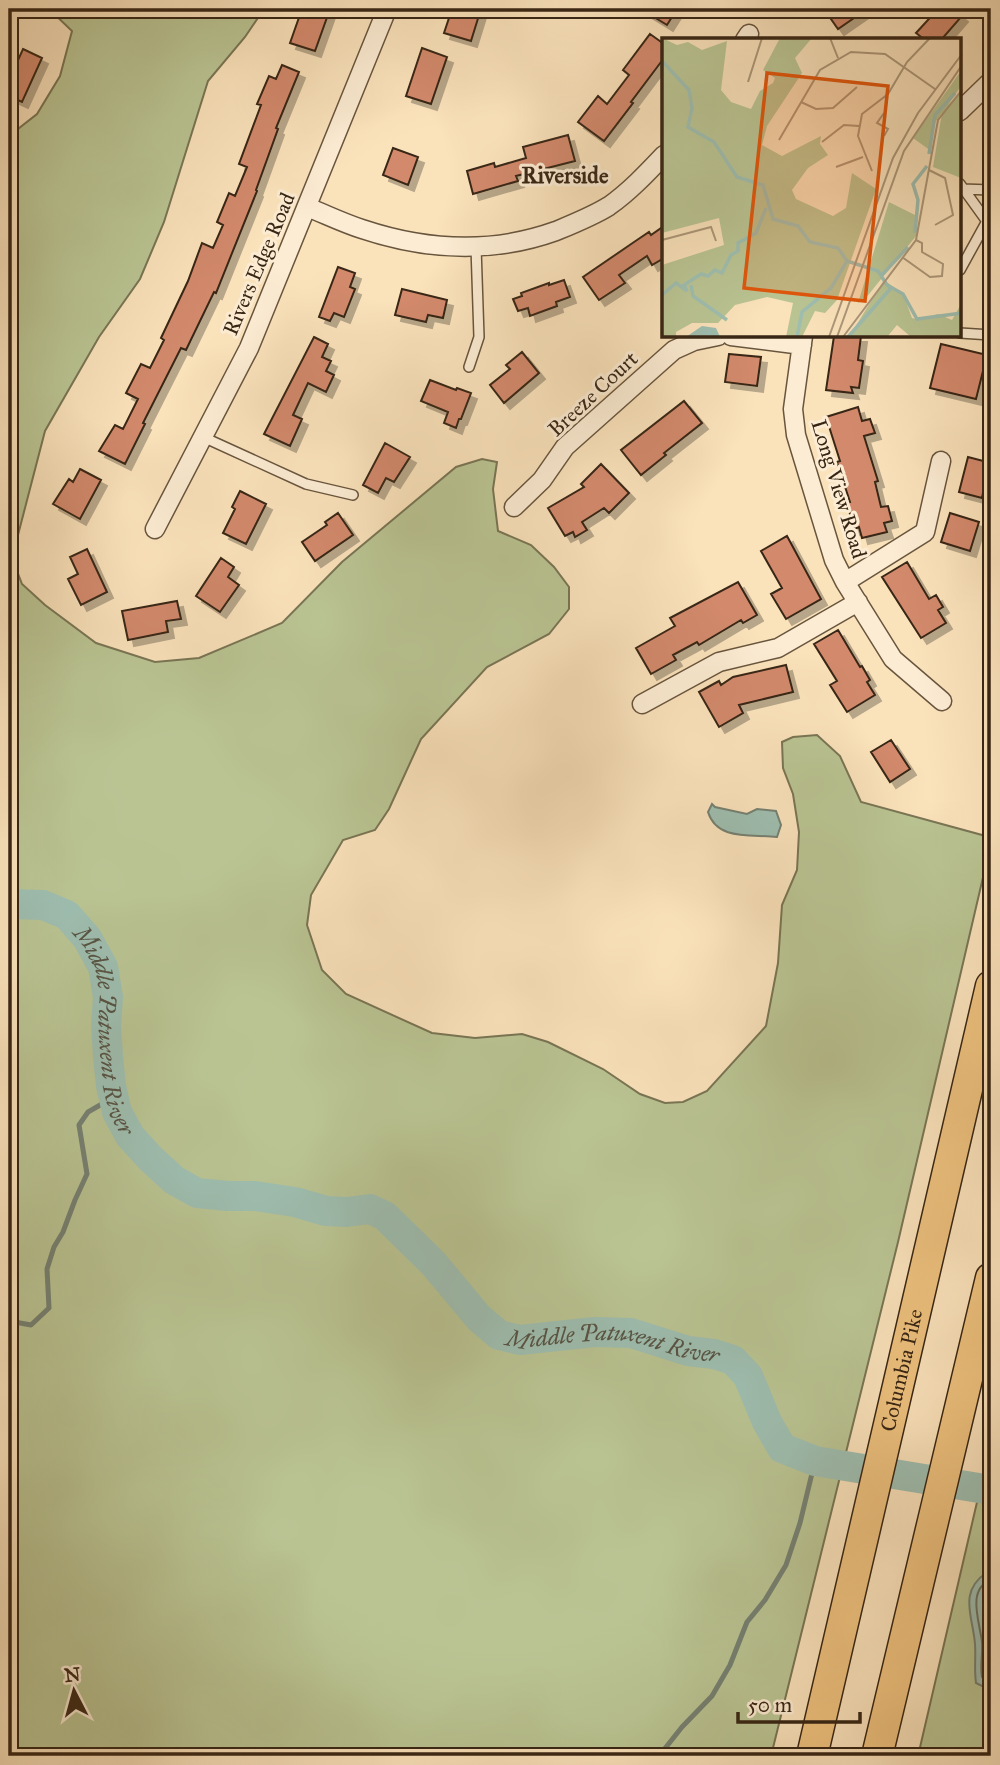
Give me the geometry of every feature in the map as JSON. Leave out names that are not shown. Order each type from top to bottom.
[{"type":"highway","name":"Columbia Pike","points":[[811,1756],[991,986]]},
{"type":"highway","points":[[877,1756],[991,1278]]},
{"type":"street","name":"Rivers Edge Road","points":[[155,529],[249,348],[387,9]]},
{"type":"street","points":[[962,109],[991,81]]},
{"type":"street","points":[[307,207],[362,229],[404,241],[437,246],[476,247],[506,244],[539,237],[608,206],[662,157]]},
{"type":"street","name":"Breeze Court","points":[[514,507],[542,480],[565,447],[674,350],[708,338]]},
{"type":"street","points":[[766,338],[802,340]]},
{"type":"street","name":"Long View Road","points":[[802,340],[793,409],[796,435],[834,560],[893,659],[942,701]]},
{"type":"street","points":[[845,582],[925,532],[941,461]]},
{"type":"street","points":[[642,704],[719,662],[778,649],[858,602]]},
{"type":"lane","points":[[962,187],[991,190]]},
{"type":"lane","points":[[962,188],[989,224],[962,267]]},
{"type":"lane","points":[[469,367],[479,337],[476,247]]},
{"type":"lane","points":[[962,333],[991,335]]},
{"type":"lane","points":[[203,437],[306,484],[353,495]]},
{"type":"green space","points":[[49,9],[264,9],[245,37],[208,81],[164,222],[140,279],[99,337],[45,431],[12,558],[22,584],[96,643],[155,662],[199,658],[282,623],[342,562],[456,467],[482,459],[497,462],[493,489],[498,531],[531,545],[554,567],[569,587],[569,609],[549,634],[487,667],[421,739],[389,809],[375,830],[343,840],[311,895],[307,925],[322,970],[346,994],[432,1033],[475,1038],[522,1034],[548,1042],[603,1069],[640,1094],[665,1103],[683,1102],[707,1091],[766,1026],[778,963],[782,905],[797,870],[799,832],[793,794],[783,768],[782,742],[793,737],[817,735],[840,756],[861,802],[982,835],[991,843],[898,1242],[771,1756],[9,1756],[9,136],[37,114],[60,76],[72,31]]},
{"type":"green space","points":[[991,1442],[991,1756],[918,1756]]},
{"type":"water","points":[[712,804],[747,814],[757,809],[776,811],[781,825],[777,837],[736,834],[719,828],[708,812]]},
{"type":"water","points":[[986,1573],[991,1573],[991,1687],[986,1688],[976,1683],[975,1644],[969,1606],[972,1588]]},
{"type":"building","points":[[302,9],[330,9],[315,51],[290,43]]},
{"type":"building","points":[[452,9],[480,12],[471,41],[444,33]]},
{"type":"building","points":[[641,9],[677,9],[667,25]]},
{"type":"building","points":[[824,9],[867,9],[838,29]]},
{"type":"building","points":[[938,9],[953,9],[962,16],[943,38],[922,38],[916,33]]},
{"type":"building","points":[[650,34],[662,43],[662,61],[604,141],[578,122],[598,96],[607,104],[629,75],[623,70]]},
{"type":"building","points":[[422,48],[447,57],[431,104],[406,96]]},
{"type":"building","points":[[23,49],[42,58],[22,102],[9,96],[9,80]]},
{"type":"building","points":[[282,65],[299,72],[276,128],[278,129],[257,191],[216,293],[214,292],[186,350],[181,348],[125,464],[99,451],[115,425],[123,429],[138,399],[126,393],[141,364],[150,368],[164,340],[161,338],[188,281],[202,243],[213,248],[223,225],[217,222],[229,193],[235,196],[247,167],[239,164],[261,105],[257,104],[269,76],[276,79]]},
{"type":"building","points":[[568,135],[575,161],[516,176],[518,181],[473,194],[467,171],[494,163],[495,167],[526,158],[523,147]]},
{"type":"building","points":[[393,148],[418,157],[408,185],[383,175]]},
{"type":"building","points":[[662,227],[662,259],[652,265],[647,256],[619,275],[625,283],[599,300],[583,277],[649,232],[651,235]]},
{"type":"building","points":[[338,267],[355,273],[350,287],[355,289],[344,317],[334,313],[330,321],[319,317]]},
{"type":"building","points":[[564,280],[570,297],[556,302],[557,306],[530,316],[528,308],[518,311],[513,299],[522,296],[521,293]]},
{"type":"building","points":[[402,289],[447,300],[443,318],[428,315],[426,322],[395,315]]},
{"type":"building","points":[[314,337],[328,344],[322,357],[331,361],[326,371],[334,375],[326,392],[308,383],[293,415],[302,419],[290,446],[264,434]]},
{"type":"building","points":[[834,338],[861,338],[858,360],[863,361],[859,388],[851,387],[853,393],[826,390]]},
{"type":"building","points":[[941,344],[987,355],[976,399],[930,388]]},
{"type":"building","points":[[522,352],[539,373],[504,403],[490,385],[510,369],[506,365]]},
{"type":"building","points":[[729,354],[761,357],[757,386],[725,382]]},
{"type":"building","points":[[430,380],[471,393],[456,428],[444,423],[448,412],[421,401]]},
{"type":"building","points":[[684,401],[702,423],[641,475],[621,450]]},
{"type":"building","points":[[858,407],[862,421],[870,419],[875,433],[864,436],[878,481],[875,482],[881,507],[888,506],[892,521],[884,523],[887,532],[862,538],[859,527],[854,529],[847,503],[850,502],[837,462],[840,461],[826,417]]},
{"type":"building","points":[[385,443],[410,457],[394,482],[386,478],[378,493],[363,485]]},
{"type":"building","points":[[968,457],[991,463],[991,490],[984,488],[982,498],[959,492]]},
{"type":"building","points":[[601,464],[629,493],[609,513],[604,508],[582,522],[587,530],[575,537],[573,532],[565,536],[548,508],[584,487],[581,484]]},
{"type":"building","points":[[80,469],[101,480],[80,519],[53,504],[69,479],[73,482]]},
{"type":"building","points":[[240,491],[266,504],[246,544],[223,533],[235,509],[232,507]]},
{"type":"building","points":[[338,513],[353,535],[315,561],[302,542],[327,525],[325,522]]},
{"type":"building","points":[[950,513],[979,522],[970,551],[941,542]]},
{"type":"building","points":[[787,536],[821,599],[786,619],[771,594],[782,588],[761,551]]},
{"type":"building","points":[[87,549],[107,592],[81,605],[68,579],[78,574],[70,557]]},
{"type":"building","points":[[221,558],[234,567],[228,577],[239,585],[220,612],[196,596]]},
{"type":"building","points":[[907,562],[929,599],[936,595],[943,607],[938,610],[946,623],[921,638],[882,577]]},
{"type":"building","points":[[738,582],[757,615],[743,623],[741,620],[699,645],[697,642],[673,655],[676,660],[651,674],[636,648],[675,626],[670,618]]},
{"type":"building","points":[[177,601],[181,619],[166,621],[168,632],[128,640],[122,611]]},
{"type":"building","points":[[838,630],[870,680],[867,682],[875,695],[847,712],[830,685],[837,681],[814,644]]},
{"type":"building","points":[[786,665],[793,692],[739,705],[743,713],[719,727],[699,692],[719,681],[721,685],[733,677]]},
{"type":"building","points":[[891,740],[910,769],[890,782],[871,752]]},
{"type":"waterway","name":"Middle Patuxent River","points":[[9,904],[43,905],[67,915],[87,938],[103,967],[108,997],[108,1056],[117,1112],[130,1136],[174,1180],[197,1193],[255,1196],[295,1202],[326,1211],[370,1209],[385,1216],[433,1263],[479,1318],[499,1335],[520,1340],[595,1332],[631,1333],[688,1351],[714,1354],[733,1360],[748,1376],[767,1422],[782,1448],[815,1461],[991,1490]]},
{"type":"waterway","points":[[9,1321],[31,1325],[49,1308],[47,1269],[87,1174],[79,1125],[88,1112],[114,1097]]},
{"type":"waterway","points":[[659,1756],[712,1696],[730,1665],[747,1622],[765,1600],[786,1565],[800,1523],[815,1461]]},
{"type":"district","name":"Riverside","points":[[565,175]]}]
